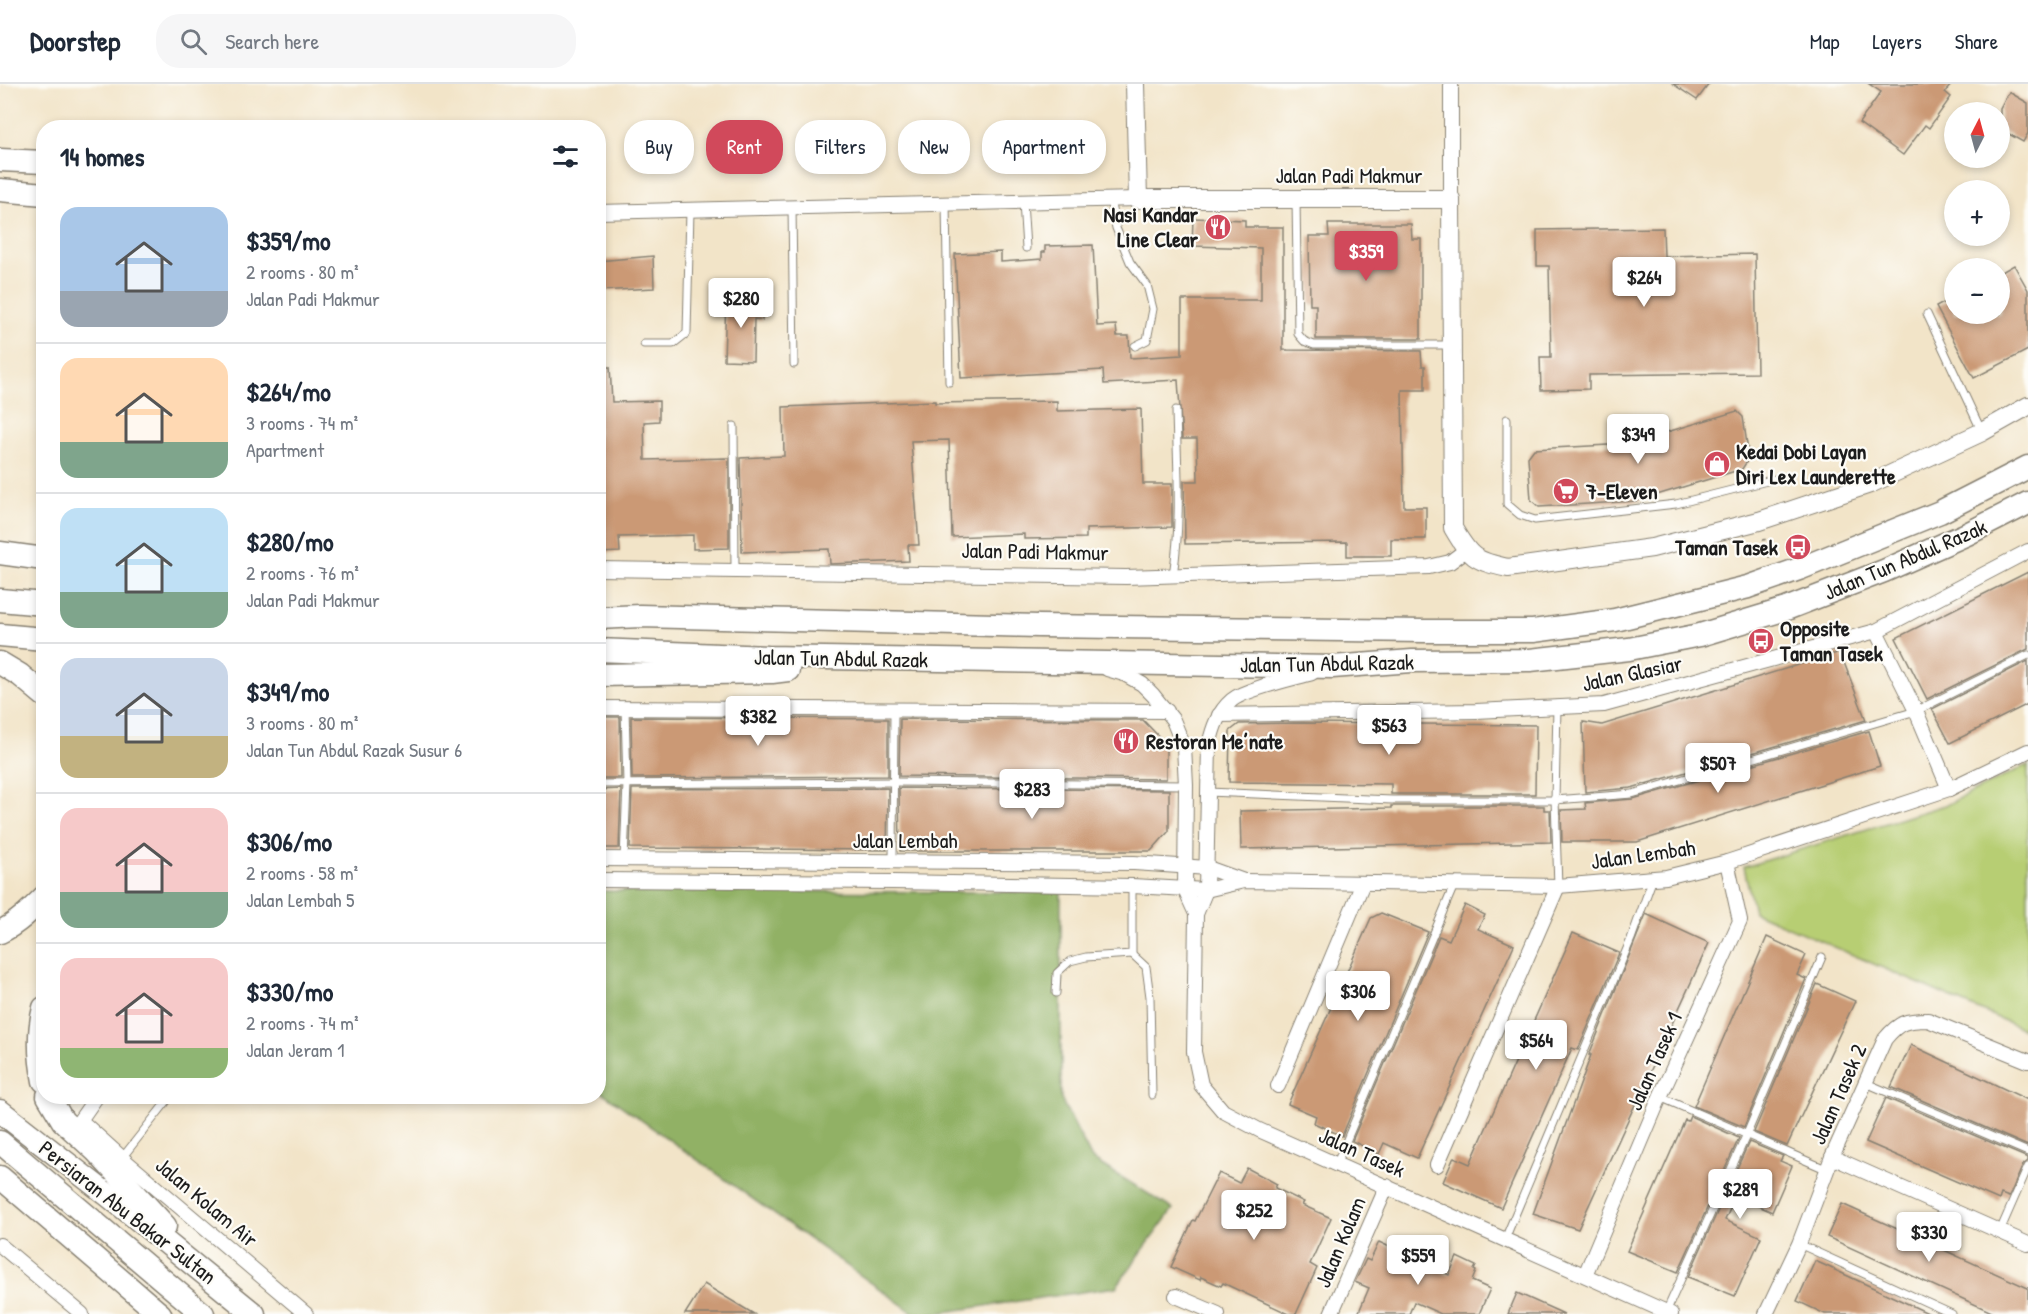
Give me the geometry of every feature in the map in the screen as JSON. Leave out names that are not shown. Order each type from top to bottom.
[{"type":"highway","points":[[0,160],[36,162]]},
{"type":"highway","points":[[0,190],[36,193]]},
{"type":"highway","name":"Jalan Tun Abdul Razak","points":[[640,616],[1039,626],[1435,632],[1533,631],[1616,620],[1698,601],[1775,577],[1940,512],[2028,466]]},
{"type":"highway","name":"Jalan Tun Abdul Razak","points":[[606,650],[768,657],[1332,667],[1412,661],[1530,660],[1629,649],[1700,635],[1786,609],[1873,575],[1967,534],[2028,503]]},
{"type":"highway","points":[[0,553],[36,558]]},
{"type":"highway","points":[[0,600],[36,603]]},
{"type":"highway","points":[[606,612],[640,616]]},
{"type":"highway","points":[[606,618],[640,616]]},
{"type":"highway","points":[[0,635],[36,638]]},
{"type":"highway","points":[[606,675],[772,672],[870,658]]},
{"type":"highway","points":[[0,663],[36,688]]},
{"type":"highway","points":[[0,932],[7,929],[36,904]]},
{"type":"highway","points":[[53,1104],[63,1121],[77,1125],[96,1151],[215,1281]]},
{"type":"highway","name":"Persiaran Abu Bakar Sultan","points":[[0,1111],[254,1314]]},
{"type":"highway","name":"Persiaran Abu Bakar Sultan","points":[[0,1142],[203,1314]]},
{"type":"highway","points":[[0,1177],[160,1314]]},
{"type":"street","points":[[1135,84],[1138,199]]},
{"type":"street","points":[[1451,84],[1453,528],[1466,550],[1484,563],[1508,568],[1652,548],[1760,522],[1870,484],[1982,432],[2028,406]]},
{"type":"street","name":"Jalan Padi Makmur","points":[[606,212],[1138,199],[1451,199]]},
{"type":"street","name":"Jalan Padi Makmur","points":[[606,569],[1126,576],[1430,567],[1450,562],[1466,550]]},
{"type":"street","name":"Jalan Glasiar","points":[[1219,715],[1465,711],[1604,705],[1876,631],[2028,551]]},
{"type":"street","points":[[1876,631],[1916,711],[1949,789]]},
{"type":"street","name":"Jalan Tasek","points":[[1082,663],[1124,674],[1142,684],[1167,711],[1184,747],[1185,890],[1196,914]]},
{"type":"street","points":[[1219,715],[1234,699],[1277,682],[1332,667]]},
{"type":"street","points":[[606,708],[1167,711]]},
{"type":"street","name":"Jalan Tasek","points":[[1219,715],[1209,745],[1206,890],[1196,914],[1194,1052],[1201,1085],[1223,1111],[1259,1130],[1669,1313]]},
{"type":"street","name":"Jalan Lembah","points":[[606,880],[893,882],[1132,886],[1206,890],[1244,881],[1558,886],[1666,878],[1727,862],[1949,789],[2028,751]]},
{"type":"street","name":"Jalan Lembah","points":[[606,859],[1134,863],[1208,868],[1244,881]]},
{"type":"street","points":[[624,859],[624,880]]},
{"type":"street","points":[[893,861],[893,882]]},
{"type":"street","name":"Jalan Tasek 1","points":[[1585,1275],[1660,1097],[1740,921],[1727,862]]},
{"type":"street","points":[[1278,1086],[1363,883]]},
{"type":"street","points":[[1437,1165],[1558,886]]},
{"type":"street","name":"Jalan Tasek 2","points":[[1766,1314],[1799,1244],[1830,1163],[1885,1039],[1895,1027],[1911,1020],[1928,1020],[2028,1061]]},
{"type":"street","points":[[77,1125],[91,1104]]},
{"type":"street","name":"Jalan Kolam Air","points":[[77,1125],[122,1158],[306,1314]]},
{"type":"street","points":[[1830,1163],[2028,1244]]},
{"type":"street","name":"Jalan Kolam","points":[[1331,1314],[1387,1186]]},
{"type":"street","points":[[0,1245],[82,1314]]},
{"type":"street","points":[[1176,1296],[1218,1314]]},
{"type":"lane","points":[[1296,199],[1296,312],[1298,334],[1304,341],[1314,345],[1452,345]]},
{"type":"lane","points":[[1110,200],[1116,228],[1130,262],[1147,285],[1153,309],[1147,340],[1134,346]]},
{"type":"lane","points":[[1023,202],[1026,248]]},
{"type":"lane","points":[[946,203],[949,382]]},
{"type":"lane","points":[[792,206],[794,364]]},
{"type":"lane","points":[[644,344],[673,344],[687,333],[690,210]]},
{"type":"lane","points":[[1927,314],[1982,432]]},
{"type":"lane","points":[[1173,574],[1179,506],[1176,410]]},
{"type":"lane","points":[[1507,419],[1507,504],[1520,515],[1535,520],[1676,504],[1784,477]]},
{"type":"lane","points":[[734,426],[735,572]]},
{"type":"lane","points":[[1208,792],[1392,800],[1555,800],[1632,794],[1916,711],[2028,655]]},
{"type":"lane","points":[[1557,707],[1555,800],[1558,886]]},
{"type":"lane","points":[[624,859],[627,784],[625,708]]},
{"type":"lane","points":[[893,861],[894,710]]},
{"type":"lane","points":[[606,784],[894,782],[1186,785]]},
{"type":"lane","points":[[1505,1239],[1631,939],[1653,878]]},
{"type":"lane","points":[[1337,1163],[1455,883]]},
{"type":"lane","points":[[1132,886],[1132,954]]},
{"type":"lane","points":[[1056,993],[1057,973],[1070,961],[1086,957],[1132,954],[1146,967],[1150,997],[1152,1095]]},
{"type":"lane","points":[[1669,1313],[1822,957]]},
{"type":"lane","points":[[1866,1083],[2028,1152]]},
{"type":"lane","points":[[1660,1097],[1746,1136],[1830,1163]]},
{"type":"lane","points":[[122,1158],[165,1104]]},
{"type":"lane","points":[[2000,1231],[2028,1167]]},
{"type":"lane","points":[[1799,1244],[1953,1314]]},
{"type":"path","points":[[1760,522],[1775,577]]},
{"type":"green space","points":[[2028,765],[2028,1031],[1754,912],[1744,867],[1948,804]]},
{"type":"green space","points":[[606,891],[1061,892],[1061,1099],[1092,1159],[1173,1209],[1116,1287],[930,1314],[915,1314],[606,1095]]},
{"type":"building","points":[[1673,84],[1709,84],[1697,100]]},
{"type":"building","points":[[1869,84],[1952,84],[1945,92],[1951,97],[1947,102],[1944,102],[1944,107],[1929,128],[1925,125],[1903,155],[1859,123],[1881,92]]},
{"type":"building","points":[[2009,92],[2028,103],[2028,133],[2023,142],[2010,135],[2010,102],[2004,102]]},
{"type":"building","points":[[1193,218],[1245,220],[1245,227],[1283,227],[1283,350],[1421,351],[1422,366],[1425,366],[1425,390],[1402,390],[1404,507],[1426,507],[1426,539],[1391,539],[1391,556],[1347,556],[1347,542],[1185,544],[1184,481],[1198,481],[1197,439],[1182,439],[1178,380],[1104,384],[1103,370],[961,378],[955,254],[1001,252],[1001,262],[1042,259],[1045,246],[1093,245],[1097,326],[1116,325],[1117,336],[1129,336],[1130,358],[1182,355],[1182,300],[1261,300],[1261,248],[1192,246]]},
{"type":"building","points":[[1328,224],[1411,224],[1412,239],[1421,239],[1421,339],[1316,339],[1316,305],[1310,305],[1309,236],[1329,236]]},
{"type":"building","points":[[1663,228],[1664,256],[1755,254],[1757,373],[1589,375],[1589,389],[1541,390],[1540,357],[1551,357],[1549,266],[1537,266],[1537,230]]},
{"type":"building","points":[[653,256],[654,288],[606,291],[606,260]]},
{"type":"building","points":[[2014,265],[2028,290],[2028,350],[1974,378],[1945,324],[2010,324],[2010,267]]},
{"type":"building","points":[[726,298],[755,299],[755,305],[762,305],[762,320],[754,319],[753,361],[724,360]]},
{"type":"building","points":[[1944,303],[1944,322],[1936,307]]},
{"type":"building","points":[[606,367],[610,367],[612,402],[659,401],[659,421],[644,422],[645,460],[729,458],[729,548],[693,549],[693,535],[619,537],[620,552],[606,553]]},
{"type":"building","points":[[935,401],[935,403],[1057,401],[1057,411],[1141,409],[1143,484],[1172,484],[1172,527],[1086,529],[1086,538],[1024,539],[1024,534],[952,537],[949,440],[911,441],[919,545],[908,545],[909,561],[830,564],[829,549],[742,552],[740,458],[784,456],[783,407]]},
{"type":"building","points":[[1737,411],[1743,417],[1749,458],[1742,469],[1637,501],[1539,507],[1531,500],[1528,457],[1534,449],[1627,444]]},
{"type":"building","points":[[2028,572],[2028,649],[1927,699],[1896,638]]},
{"type":"building","points":[[1840,652],[1866,720],[1631,788],[1585,792],[1583,722],[1602,725]]},
{"type":"building","points":[[2028,661],[2028,704],[1950,743],[1932,709]]},
{"type":"building","points":[[606,717],[620,717],[621,778],[606,778]]},
{"type":"building","points":[[631,717],[888,719],[888,776],[632,778]]},
{"type":"building","points":[[900,719],[1143,720],[1166,744],[1166,779],[899,776]]},
{"type":"building","points":[[1239,724],[1536,725],[1535,794],[1391,794],[1391,784],[1229,782],[1230,731]]},
{"type":"building","points":[[1869,731],[1880,766],[1637,842],[1562,842],[1561,810],[1586,809],[1585,803],[1633,799]]},
{"type":"building","points":[[888,788],[887,850],[630,848],[632,789]]},
{"type":"building","points":[[899,788],[1169,790],[1169,831],[1151,851],[900,851]]},
{"type":"building","points":[[621,789],[619,848],[606,848],[606,790]]},
{"type":"building","points":[[1391,806],[1544,806],[1544,810],[1550,810],[1551,842],[1241,849],[1240,811],[1391,808]]},
{"type":"building","points":[[1465,905],[1485,915],[1478,929],[1514,945],[1417,1158],[1384,1143],[1379,1154],[1352,1141],[1439,936],[1449,940]]},
{"type":"building","points":[[1381,913],[1428,932],[1342,1136],[1314,1123],[1316,1116],[1288,1104],[1371,918]]},
{"type":"building","points":[[1646,914],[1709,943],[1578,1229],[1533,1214],[1591,1055],[1589,1055]]},
{"type":"building","points":[[1573,933],[1619,953],[1578,1050],[1572,1048],[1501,1208],[1443,1182],[1454,1157],[1470,1164]]},
{"type":"building","points":[[1767,937],[1806,955],[1797,975],[1806,979],[1744,1127],[1694,1106]]},
{"type":"building","points":[[1817,984],[1855,1001],[1787,1146],[1754,1132]]},
{"type":"building","points":[[1911,1045],[2028,1100],[2028,1146],[1891,1087]]},
{"type":"building","points":[[1886,1098],[2028,1158],[2009,1197],[2001,1194],[1999,1200],[1866,1142]]},
{"type":"building","points":[[1690,1116],[1739,1138],[1678,1272],[1627,1251],[1685,1120],[1688,1121]]},
{"type":"building","points":[[1749,1142],[1783,1156],[1780,1161],[1792,1166],[1772,1212],[1736,1196],[1725,1220],[1761,1237],[1735,1296],[1688,1277]]},
{"type":"building","points":[[1247,1168],[1277,1184],[1275,1188],[1304,1202],[1302,1205],[1331,1218],[1310,1264],[1317,1268],[1296,1314],[1289,1314],[1223,1283],[1221,1286],[1201,1277],[1200,1280],[1171,1267],[1219,1173],[1239,1183]]},
{"type":"building","points":[[1842,1204],[2028,1288],[2028,1314],[1996,1314],[1827,1237]]},
{"type":"building","points":[[1379,1242],[1449,1275],[1457,1257],[1476,1266],[1472,1281],[1490,1289],[1479,1314],[1441,1314],[1414,1302],[1409,1314],[1358,1314],[1369,1288],[1355,1282],[1366,1259],[1370,1261]]},
{"type":"building","points":[[1815,1261],[1930,1314],[1825,1314],[1797,1301]]},
{"type":"building","points":[[704,1284],[754,1314],[685,1314]]},
{"type":"building","points":[[1517,1293],[1564,1314],[1508,1314]]},
{"type":"place","name":"Nasi Kandar Line Clear","points":[[1218,227]]},
{"type":"place","name":"Kedai Dobi Layan Diri Lex Launderette","points":[[1717,464]]},
{"type":"place","name":"7-Eleven","points":[[1566,491]]},
{"type":"place","name":"Taman Tasek","points":[[1798,547]]},
{"type":"place","name":"Opposite Taman Tasek","points":[[1761,641]]},
{"type":"place","name":"Restoran Me’nate","points":[[1126,741]]}]
